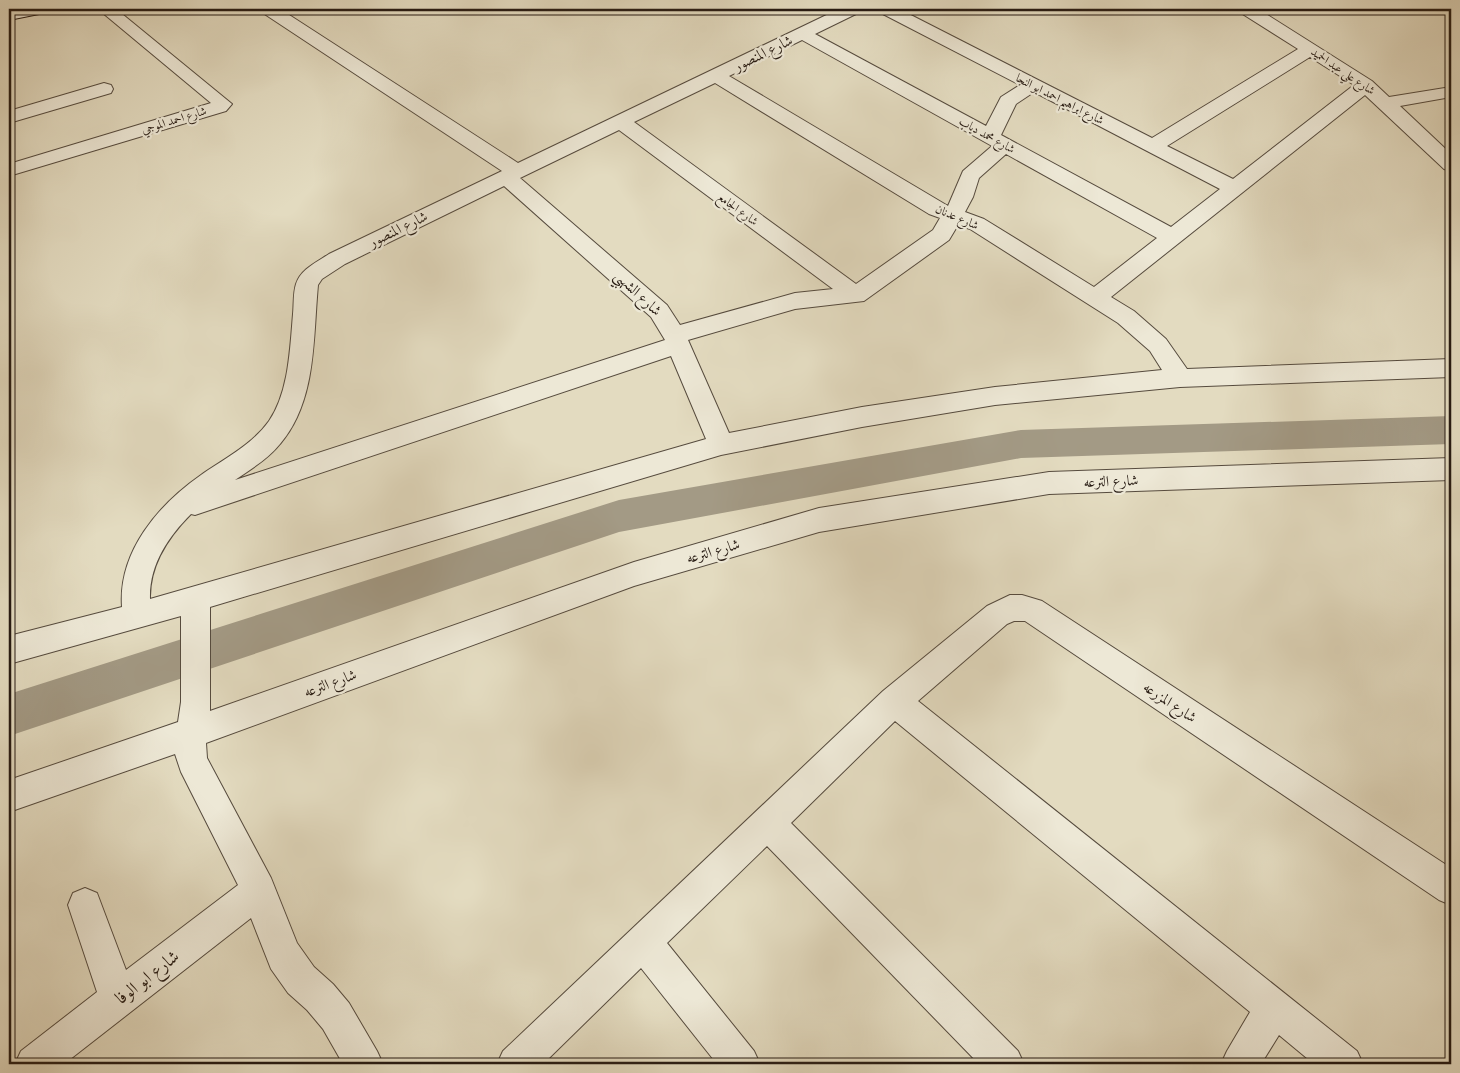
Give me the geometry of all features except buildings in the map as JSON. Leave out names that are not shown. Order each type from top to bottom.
[{"type":"street","points":[[9,15],[38,9]]},
{"type":"street","name":"شارع احمد الموجي","points":[[9,170],[219,107],[222,104],[106,9]]},
{"type":"street","name":"شارع الشهبي","points":[[269,9],[512,174],[648,300],[668,322],[722,445]]},
{"type":"street","name":"شارع المنصور","points":[[137,616],[136,589],[143,561],[157,534],[176,510],[200,489],[253,455],[269,440],[281,424],[295,390],[307,284],[314,274],[337,259],[852,9]]},
{"type":"street","name":"شارع ابراهيم احمد ابو النجا","points":[[887,9],[1234,188]]},
{"type":"street","name":"شارع علي عبد الحميد","points":[[1247,9],[1366,84],[1451,165]]},
{"type":"street","name":"شارع محمد دياب","points":[[803,34],[1172,237]]},
{"type":"street","points":[[1152,146],[1310,49]]},
{"type":"street","name":"شارع عدنان","points":[[716,76],[936,209],[977,224],[1126,317],[1143,330],[1162,350],[1180,378]]},
{"type":"street","points":[[176,510],[676,340],[795,302],[856,296],[941,235],[963,197],[970,175],[997,141],[1008,101],[1033,84]]},
{"type":"street","points":[[1095,298],[1366,84]]},
{"type":"street","points":[[9,117],[104,89]]},
{"type":"street","points":[[1386,103],[1451,92]]},
{"type":"street","name":"شارع الجامع","points":[[621,122],[856,296]]},
{"type":"street","points":[[9,650],[137,616],[722,445],[862,417],[995,396],[1180,378],[1451,368]]},
{"type":"street","name":"شارع الترعه","points":[[9,796],[191,733],[634,574],[819,520],[1049,483],[1451,469]]},
{"type":"street","points":[[196,599],[196,702],[190,747],[192,761],[259,890],[272,930],[284,956],[301,980],[336,1016],[364,1064]]},
{"type":"street","name":"شارع المزرعه","points":[[516,1064],[894,701],[1004,609],[1013,607],[1032,610],[1451,888]]},
{"type":"street","points":[[894,701],[1344,1064]]},
{"type":"street","points":[[768,823],[1005,1064]]},
{"type":"street","name":"شارع ابو الوفا","points":[[34,1064],[259,890]]},
{"type":"street","points":[[85,905],[118,999]]},
{"type":"street","points":[[643,942],[741,1064]]},
{"type":"street","points":[[1240,1064],[1274,1008]]},
{"type":"waterway","points":[[9,715],[619,516],[1021,444],[1451,430]]}]
